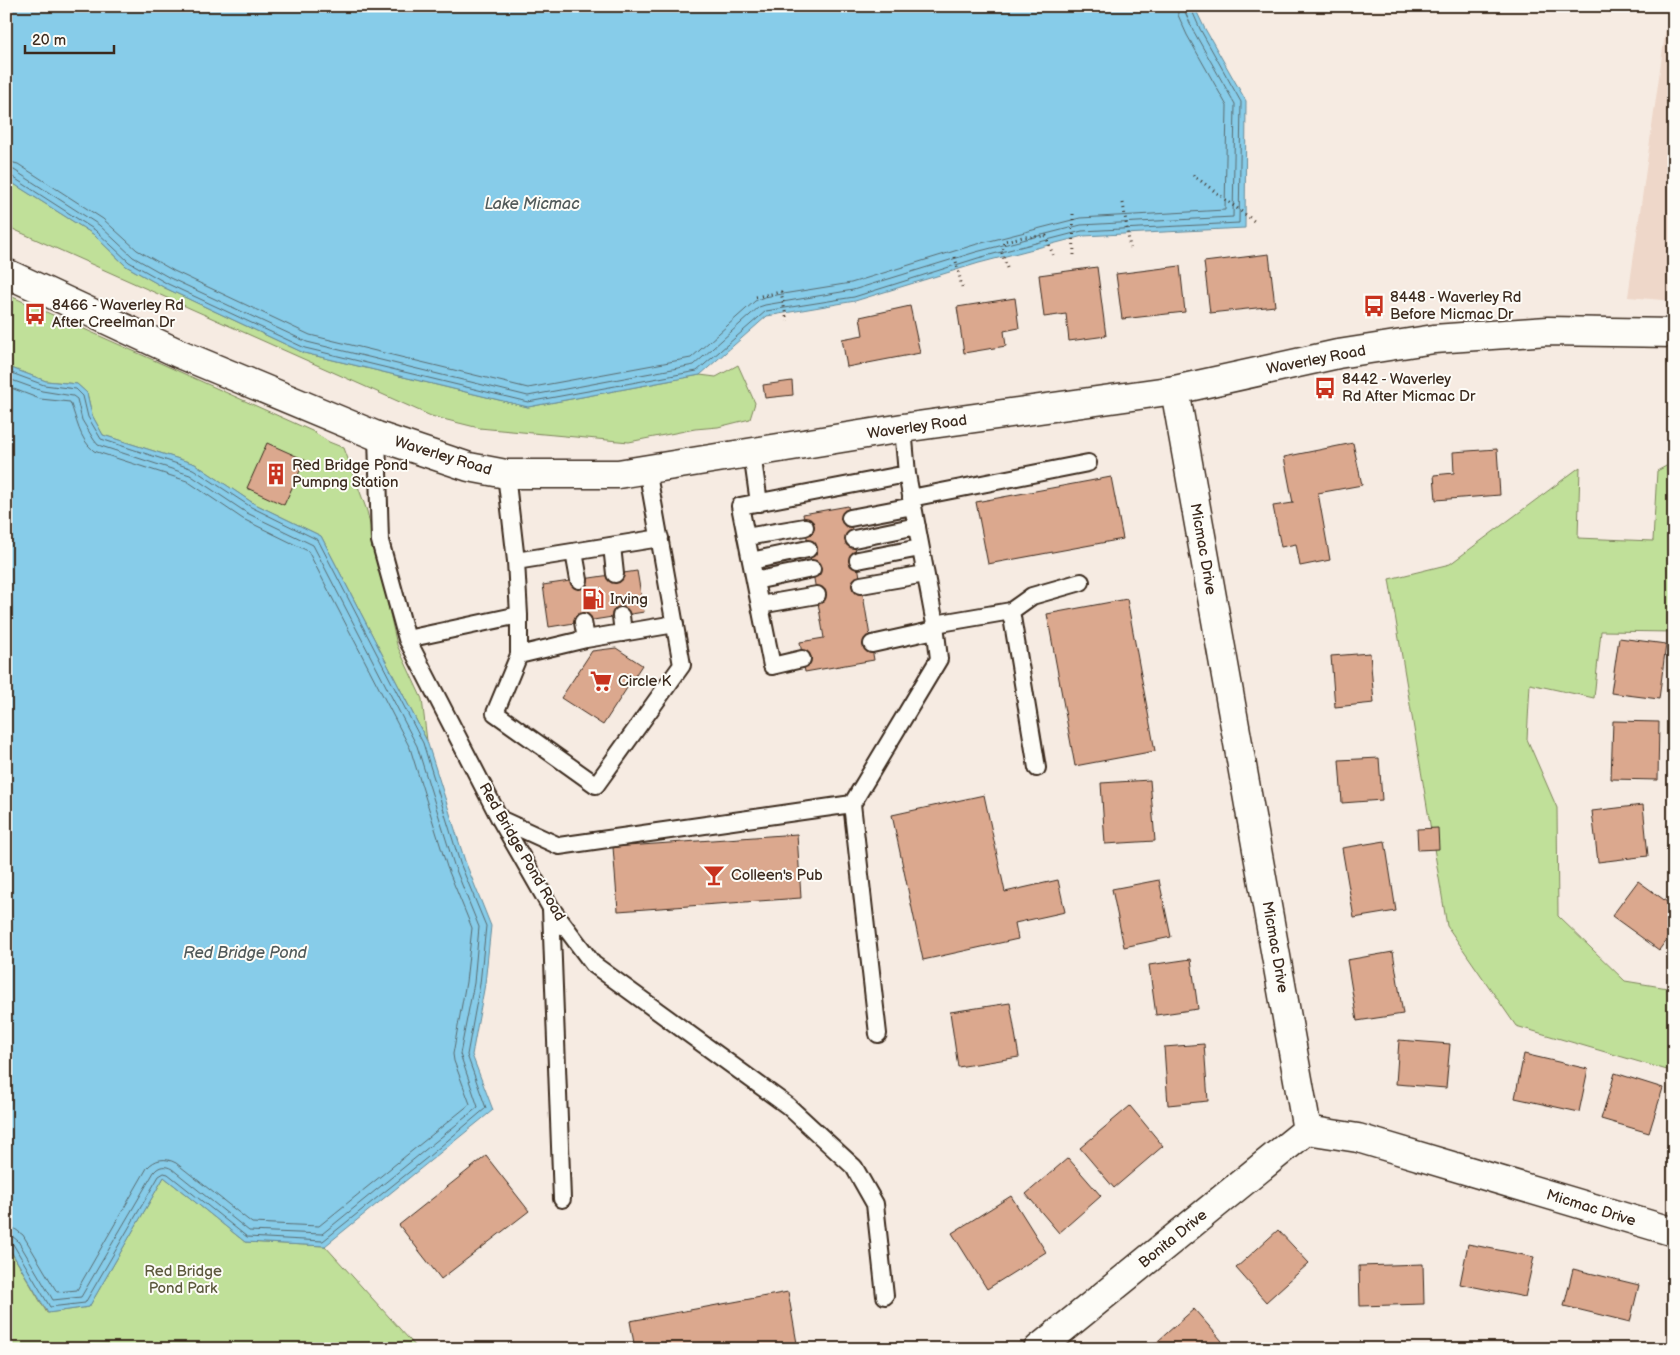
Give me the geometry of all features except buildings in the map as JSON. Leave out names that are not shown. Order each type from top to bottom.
[{"type":"main road","name":"Waverley Road","points":[[6,273],[178,353],[377,436],[469,467],[506,474],[618,474],[904,428],[1174,390],[1338,354],[1434,339],[1548,331],[1674,333]]},
{"type":"main road","name":"Micmac Drive","points":[[1174,390],[1308,1130],[1358,1138],[1674,1232]]},
{"type":"main road","name":"Bonita Drive","points":[[1038,1349],[1308,1130]]},
{"type":"lane","points":[[878,1034],[852,804],[939,659],[935,627],[907,474],[904,428]]},
{"type":"lane","name":"Red Bridge Pond Road","points":[[377,436],[380,541],[407,639],[500,819],[551,908],[593,964],[788,1106],[854,1167],[875,1204],[885,1296]]},
{"type":"lane","points":[[752,453],[759,503]]},
{"type":"lane","points":[[850,518],[912,502],[1088,463]]},
{"type":"lane","points":[[506,474],[516,561],[519,655],[494,713],[596,784],[682,665],[647,469]]},
{"type":"lane","points":[[802,659],[772,666],[740,506],[907,474]]},
{"type":"lane","points":[[854,539],[916,526]]},
{"type":"lane","points":[[746,537],[805,527]]},
{"type":"lane","points":[[516,561],[660,538]]},
{"type":"lane","points":[[612,546],[615,574]]},
{"type":"lane","points":[[858,560],[920,548]]},
{"type":"lane","points":[[751,561],[808,549]]},
{"type":"lane","points":[[574,552],[579,580]]},
{"type":"lane","points":[[755,581],[812,569]]},
{"type":"lane","points":[[861,585],[925,574]]},
{"type":"lane","points":[[872,644],[935,627],[1011,611],[1032,596],[1081,582]]},
{"type":"lane","points":[[760,605],[817,595]]},
{"type":"lane","points":[[1011,611],[1038,768]]},
{"type":"lane","points":[[407,639],[519,615]]},
{"type":"lane","points":[[621,616],[623,633]]},
{"type":"lane","points":[[583,622],[586,639]]},
{"type":"lane","points":[[519,655],[586,639],[675,624]]},
{"type":"lane","points":[[500,819],[559,846],[852,804]]},
{"type":"lane","points":[[551,908],[562,1199]]},
{"type":"path","points":[[1193,175],[1254,221]]},
{"type":"path","points":[[1123,203],[1130,248]]},
{"type":"path","points":[[1073,214],[1074,256]]},
{"type":"path","points":[[1007,268],[1002,253],[1004,241],[1022,237],[1046,236],[1053,255]]},
{"type":"path","points":[[954,257],[962,287]]},
{"type":"path","points":[[756,297],[781,292],[787,321]]},
{"type":"shaded area","points":[[1669,6],[1674,6],[1674,301],[1628,297]]},
{"type":"green space","points":[[6,179],[93,234],[126,266],[165,288],[304,353],[528,407],[700,375],[716,377],[738,365],[755,403],[750,419],[718,427],[695,429],[629,442],[479,428],[431,416],[6,226]]},
{"type":"green space","points":[[6,294],[312,431],[329,442],[344,448],[367,511],[397,645],[422,699],[427,741],[321,536],[253,503],[195,464],[103,435],[92,415],[87,393],[77,384],[46,381],[6,366]]},
{"type":"green space","points":[[1670,464],[1674,464],[1674,632],[1601,631],[1594,698],[1530,684],[1527,739],[1557,808],[1558,916],[1625,981],[1674,989],[1674,1072],[1516,1026],[1447,926],[1389,579],[1450,564],[1580,467],[1578,538],[1653,541],[1657,471]]},
{"type":"green space","name":"Red Bridge Pond Park","points":[[164,1177],[245,1242],[325,1246],[418,1349],[6,1349],[6,1243],[47,1313],[89,1307]]},
{"type":"water","name":"Lake Micmac","points":[[6,6],[1194,6],[1246,101],[1245,228],[1083,236],[979,263],[855,301],[767,316],[700,375],[528,407],[304,353],[165,288],[126,266],[93,234],[6,179]]},
{"type":"water","name":"Red Bridge Pond","points":[[6,366],[46,381],[77,384],[87,393],[92,415],[103,435],[195,464],[253,503],[321,536],[427,741],[465,861],[491,926],[485,984],[472,1055],[493,1110],[325,1246],[245,1242],[164,1177],[89,1307],[48,1313],[6,1243]]},
{"type":"place","name":"8448 - Waverley Rd Before Micmac Dr","points":[[1374,306]]},
{"type":"place","name":"8466 - Waverley Rd After Creelman Dr","points":[[35,314]]},
{"type":"place","name":"8442 - Waverley Rd After Micmac Dr","points":[[1325,388]]},
{"type":"place","name":"Red Bridge Pond Pumpng Station","points":[[276,474]]},
{"type":"place","name":"Irving","points":[[593,599]]},
{"type":"place","name":"Circle K","points":[[601,681]]},
{"type":"place","name":"Colleen's Pub","points":[[714,875]]}]
